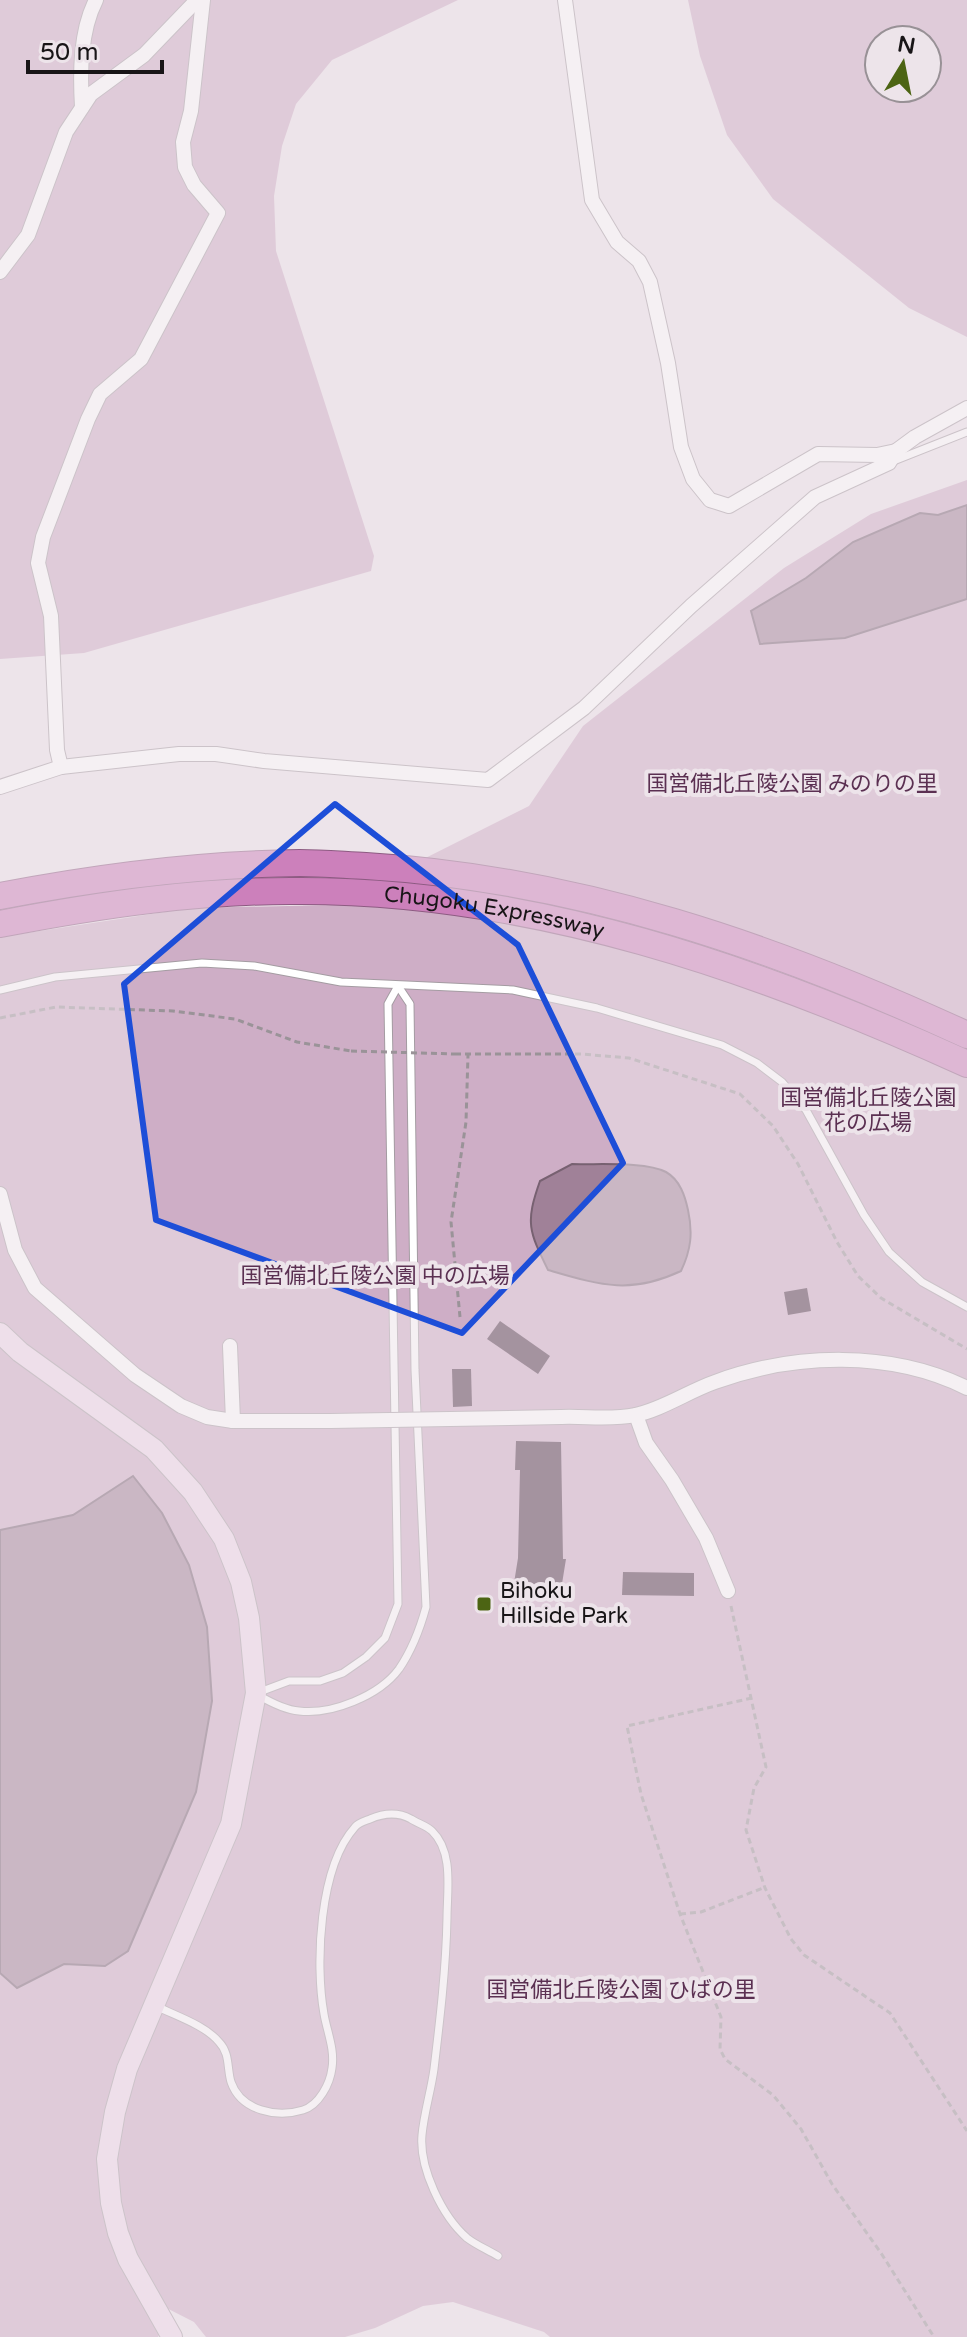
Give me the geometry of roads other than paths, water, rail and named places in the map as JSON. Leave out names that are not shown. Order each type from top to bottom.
[{"type":"highway","name":"Chugoku Expressway","points":[[0,896],[90,879],[193,867],[302,863],[416,869],[525,885],[635,909],[812,967],[967,1035]]},
{"type":"highway","name":"Chugoku Expressway","points":[[0,924],[90,906],[194,895],[300,891],[410,896],[517,911],[629,937],[715,962],[800,993],[967,1064]]},
{"type":"street","points":[[82,107],[80,74],[91,10],[96,0]]},
{"type":"street","points":[[0,272],[28,235],[66,132],[91,94],[144,55],[200,0]]},
{"type":"street","points":[[61,767],[57,750],[51,616],[38,563],[57,495],[100,394],[141,359],[218,213],[194,185],[185,167],[183,142],[191,111],[200,0]]},
{"type":"street","points":[[565,0],[592,200],[617,242],[639,261],[650,282],[668,363],[681,447],[693,479],[710,500],[729,506],[818,454],[893,457]]},
{"type":"street","points":[[0,787],[61,767],[179,754],[216,754],[264,761],[488,780],[584,708],[691,606],[815,497],[893,457],[915,437],[967,408]]},
{"type":"street","points":[[0,1194],[15,1250],[35,1288],[135,1375],[169,1398],[207,1417],[233,1421],[330,1421],[636,1415],[717,1381],[784,1364],[848,1359],[950,1379],[967,1388]]},
{"type":"street","points":[[0,1333],[20,1352],[154,1449],[193,1492],[224,1539],[241,1582],[249,1618],[256,1693],[231,1824],[127,2069],[107,2159],[111,2203],[118,2233],[128,2259],[172,2337]]},
{"type":"street","points":[[230,1346],[233,1421]]},
{"type":"street","points":[[636,1415],[646,1443],[706,1538],[728,1591]]},
{"type":"lane","points":[[893,457],[967,432]]},
{"type":"lane","points":[[0,990],[55,977],[202,963],[254,966],[341,982],[447,985],[527,993],[597,1008],[722,1045],[757,1063],[782,1082],[806,1110],[864,1215],[889,1252],[922,1282],[967,1307]]},
{"type":"lane","points":[[256,1693],[289,1681],[320,1681],[343,1673],[366,1657],[385,1638],[398,1604],[388,1004],[398,986]]},
{"type":"lane","points":[[256,1693],[274,1704],[298,1711],[329,1709],[364,1698],[398,1672],[418,1635],[426,1607],[415,1370],[410,1004],[398,986]]},
{"type":"lane","points":[[153,2005],[221,2042],[229,2062],[231,2083],[244,2099],[260,2110],[277,2114],[305,2110],[327,2087],[332,2068],[332,2050],[323,2013],[319,1940],[331,1876],[340,1852],[356,1825],[378,1816],[400,1814],[432,1831],[445,1854],[446,1954],[433,2073],[421,2138],[429,2181],[445,2212],[467,2237],[498,2256]]},
{"type":"place","name":"Bihoku Hillside Park","points":[[484,1604]]},
{"type":"park label","name":"国営備北丘陵公園 みのりの里","points":[[792,784]]},
{"type":"park label","name":"国営備北丘陵公園 花の広場","points":[[868,1110]]},
{"type":"park label","name":"国営備北丘陵公園 中の広場","points":[[375,1276]]},
{"type":"park label","name":"国営備北丘陵公園 ひばの里","points":[[621,1990]]}]
